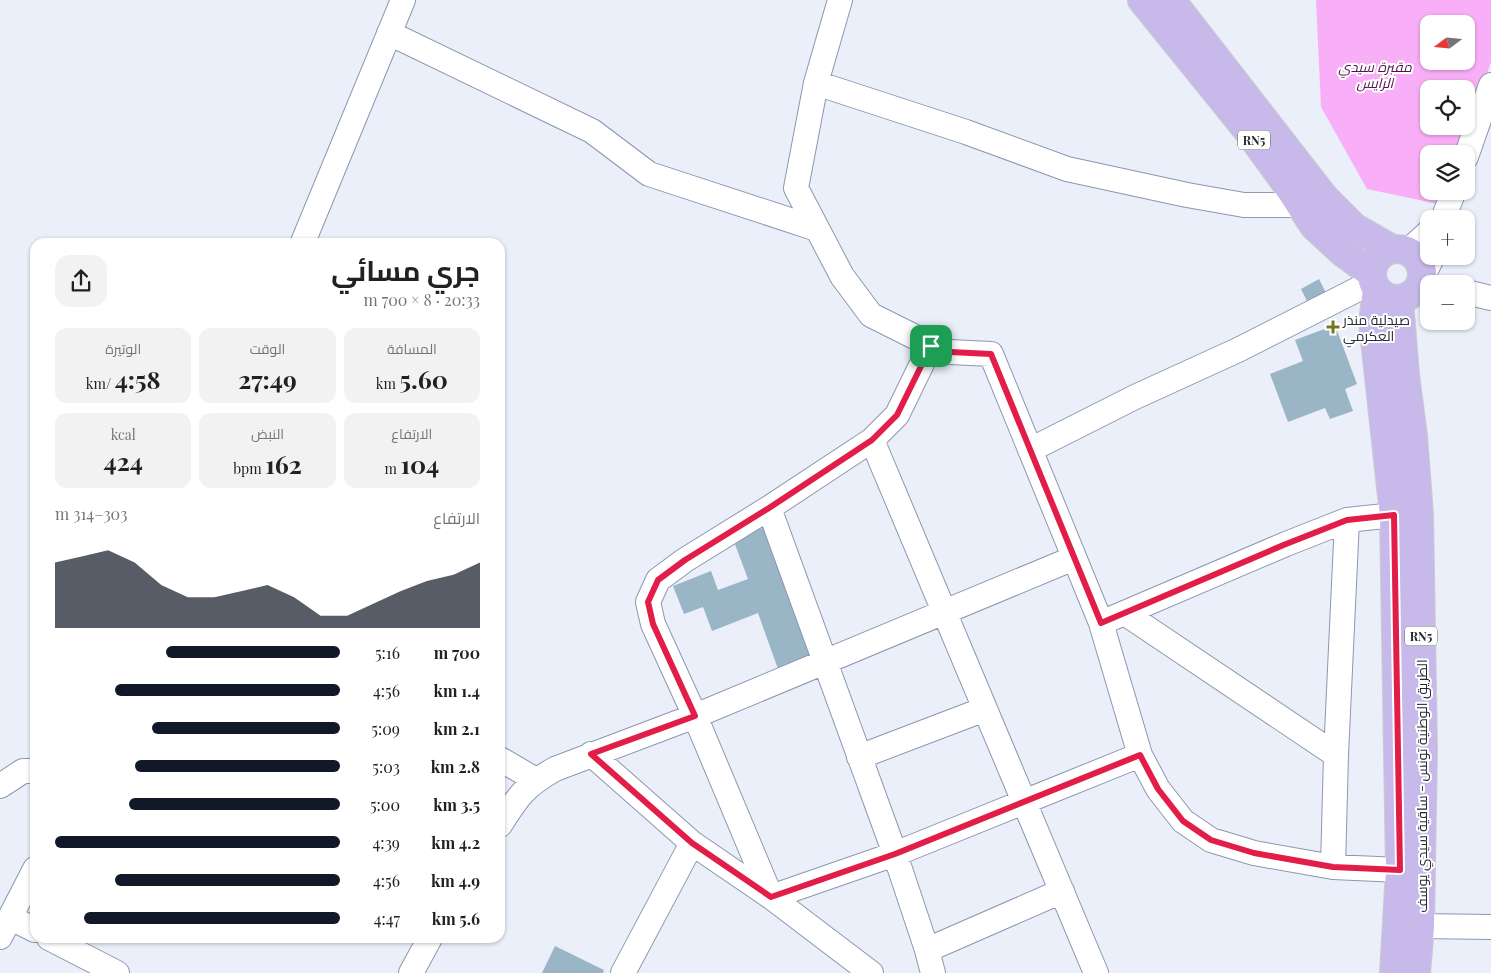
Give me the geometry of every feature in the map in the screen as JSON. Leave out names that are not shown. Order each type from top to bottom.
[{"type":"main road","name":"RN5","points":[[1142,0],[1248,131],[1290,188],[1314,226],[1342,252],[1402,275]]},
{"type":"main road","name":"RN5","points":[[1171,0],[1324,197],[1402,275]]},
{"type":"main road","name":"الطريق الوطنية تونس - ساقية سيدي يوسف","points":[[1394,973],[1400,870],[1394,515],[1373,322],[1402,275]]},
{"type":"main road","name":"الطريق الوطنية تونس - ساقية سيدي يوسف","points":[[1402,275],[1405,375],[1413,436],[1419,515],[1423,749],[1420,926],[1416,973]]},
{"type":"street","points":[[305,238],[403,0]]},
{"type":"street","points":[[840,0],[816,83],[796,188],[842,276],[871,315],[931,346],[950,352],[991,354],[1101,623],[1140,755],[1158,789],[1183,821],[1211,840],[1254,853],[1333,867],[1400,870]]},
{"type":"street","points":[[390,33],[592,130],[648,174],[816,229]]},
{"type":"street","points":[[816,83],[966,132],[1067,169],[1187,195],[1244,205],[1300,205]]},
{"type":"street","points":[[1470,145],[1491,85]]},
{"type":"street","points":[[1030,450],[1135,397],[1402,275],[1420,249]]},
{"type":"street","points":[[1475,294],[1491,298]]},
{"type":"street","points":[[771,897],[695,716],[653,624],[648,602],[658,580],[685,560],[769,508],[872,440],[897,415],[931,346]]},
{"type":"street","points":[[872,440],[1096,973]]},
{"type":"street","points":[[769,508],[895,854],[933,973]]},
{"type":"street","points":[[1101,623],[1347,520],[1394,515]]},
{"type":"street","points":[[1333,867],[1347,520]]},
{"type":"street","points":[[505,817],[518,796],[536,780],[555,769],[695,716],[1074,558]]},
{"type":"street","points":[[1126,614],[1336,756]]},
{"type":"street","points":[[859,757],[985,709]]},
{"type":"street","points":[[591,754],[692,843],[771,897],[871,973]]},
{"type":"street","points":[[771,897],[895,854],[1140,755]]},
{"type":"street","points":[[505,762],[536,780]]},
{"type":"street","points":[[0,786],[23,771],[30,771]]},
{"type":"street","points":[[623,973],[692,843]]},
{"type":"street","points":[[30,879],[6,928],[30,930]]},
{"type":"street","points":[[927,950],[1062,891]]},
{"type":"street","points":[[1420,926],[1491,927]]},
{"type":"street","points":[[59,943],[117,973]]},
{"type":"street","points":[[411,973],[427,943]]},
{"type":"green space","name":"مقبرة سيدي الرايس","points":[[1316,0],[1491,0],[1491,62],[1475,109],[1475,80],[1420,80],[1420,135],[1466,135],[1463,145],[1420,145],[1420,200],[1444,200],[1443,205],[1367,189],[1321,107]]},
{"type":"building","points":[[1319,279],[1328,297],[1310,307],[1301,289]]},
{"type":"building","points":[[1335,325],[1357,384],[1345,389],[1353,411],[1330,419],[1325,408],[1288,422],[1270,374],[1303,361],[1295,340]]},
{"type":"building","points":[[776,523],[825,651],[778,669],[758,613],[712,631],[703,607],[684,614],[673,586],[711,571],[718,590],[748,579],[733,539]]},
{"type":"building","points":[[555,946],[604,970],[603,973],[542,973]]},
{"type":"place","name":"صيدلية منذر العكرمي","points":[[1333,327]]},
{"type":"route","points":[[931,346],[950,352],[991,354],[1101,623],[1347,520],[1394,515],[1400,870],[1333,867],[1254,853],[1211,840],[1183,821],[1158,789],[1140,755],[895,854],[771,897],[692,843],[591,754],[695,716],[653,624],[648,602],[658,580],[685,560],[769,508],[872,440],[897,415],[931,346]]}]
